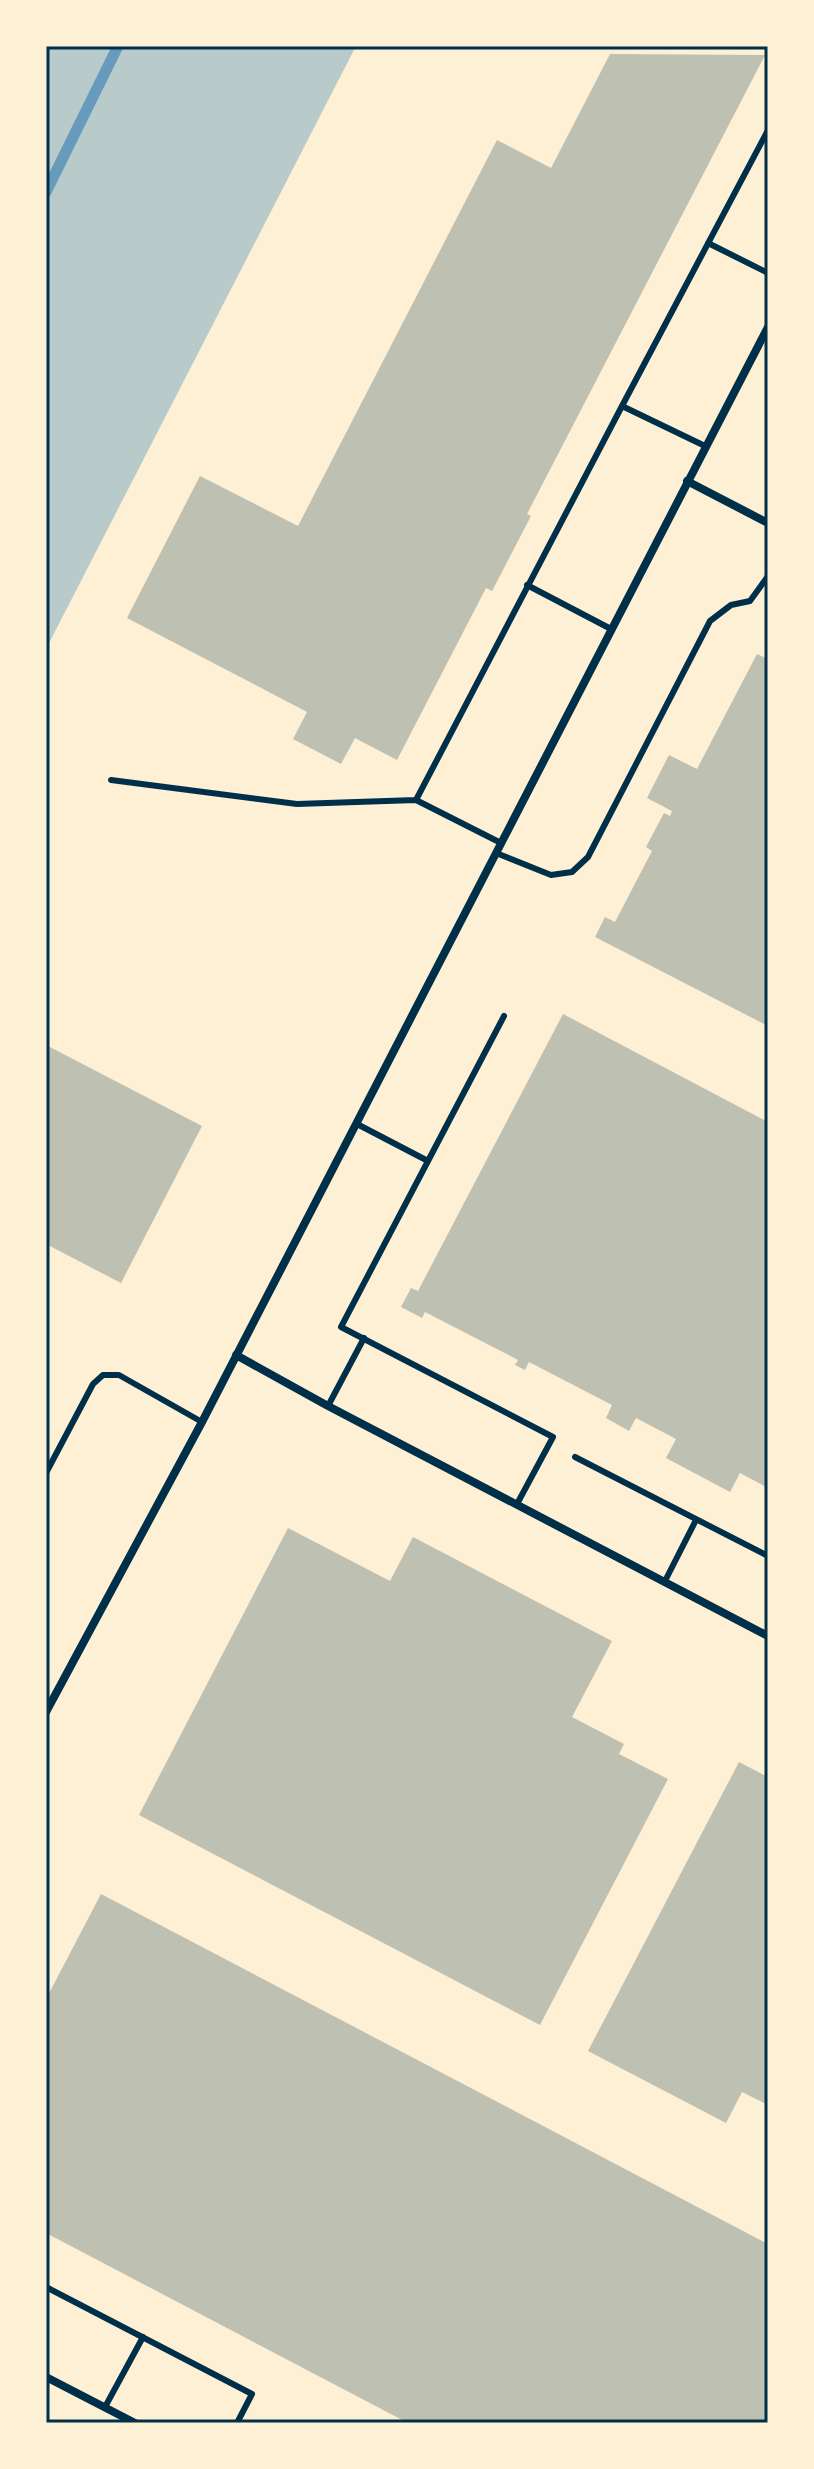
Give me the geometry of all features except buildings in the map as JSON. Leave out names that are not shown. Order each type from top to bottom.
[{"type":"street","points":[[46,1712],[202,1422],[767,331]]},
{"type":"street","points":[[687,481],[768,523]]},
{"type":"street","points":[[236,1355],[768,1636]]},
{"type":"street","points":[[46,2377],[135,2423]]},
{"type":"lane","points":[[416,800],[768,130]]},
{"type":"lane","points":[[708,243],[768,273]]},
{"type":"lane","points":[[622,406],[705,446]]},
{"type":"lane","points":[[496,853],[551,875],[572,872],[588,857],[710,621],[731,605],[750,601],[768,576]]},
{"type":"lane","points":[[527,585],[611,629]]},
{"type":"lane","points":[[111,780],[297,804],[416,800],[501,843]]},
{"type":"lane","points":[[504,1016],[341,1327],[553,1437],[517,1504]]},
{"type":"lane","points":[[357,1124],[428,1161]]},
{"type":"lane","points":[[328,1406],[364,1338]]},
{"type":"lane","points":[[46,1473],[93,1384],[103,1375],[119,1375],[202,1422]]},
{"type":"lane","points":[[575,1457],[768,1556]]},
{"type":"lane","points":[[665,1581],[696,1520]]},
{"type":"lane","points":[[46,2287],[252,2394],[237,2423]]},
{"type":"lane","points":[[105,2407],[143,2337]]},
{"type":"shaded area","points":[[46,46],[356,46],[46,649]]},
{"type":"waterway","points":[[46,192],[118,46]]}]
